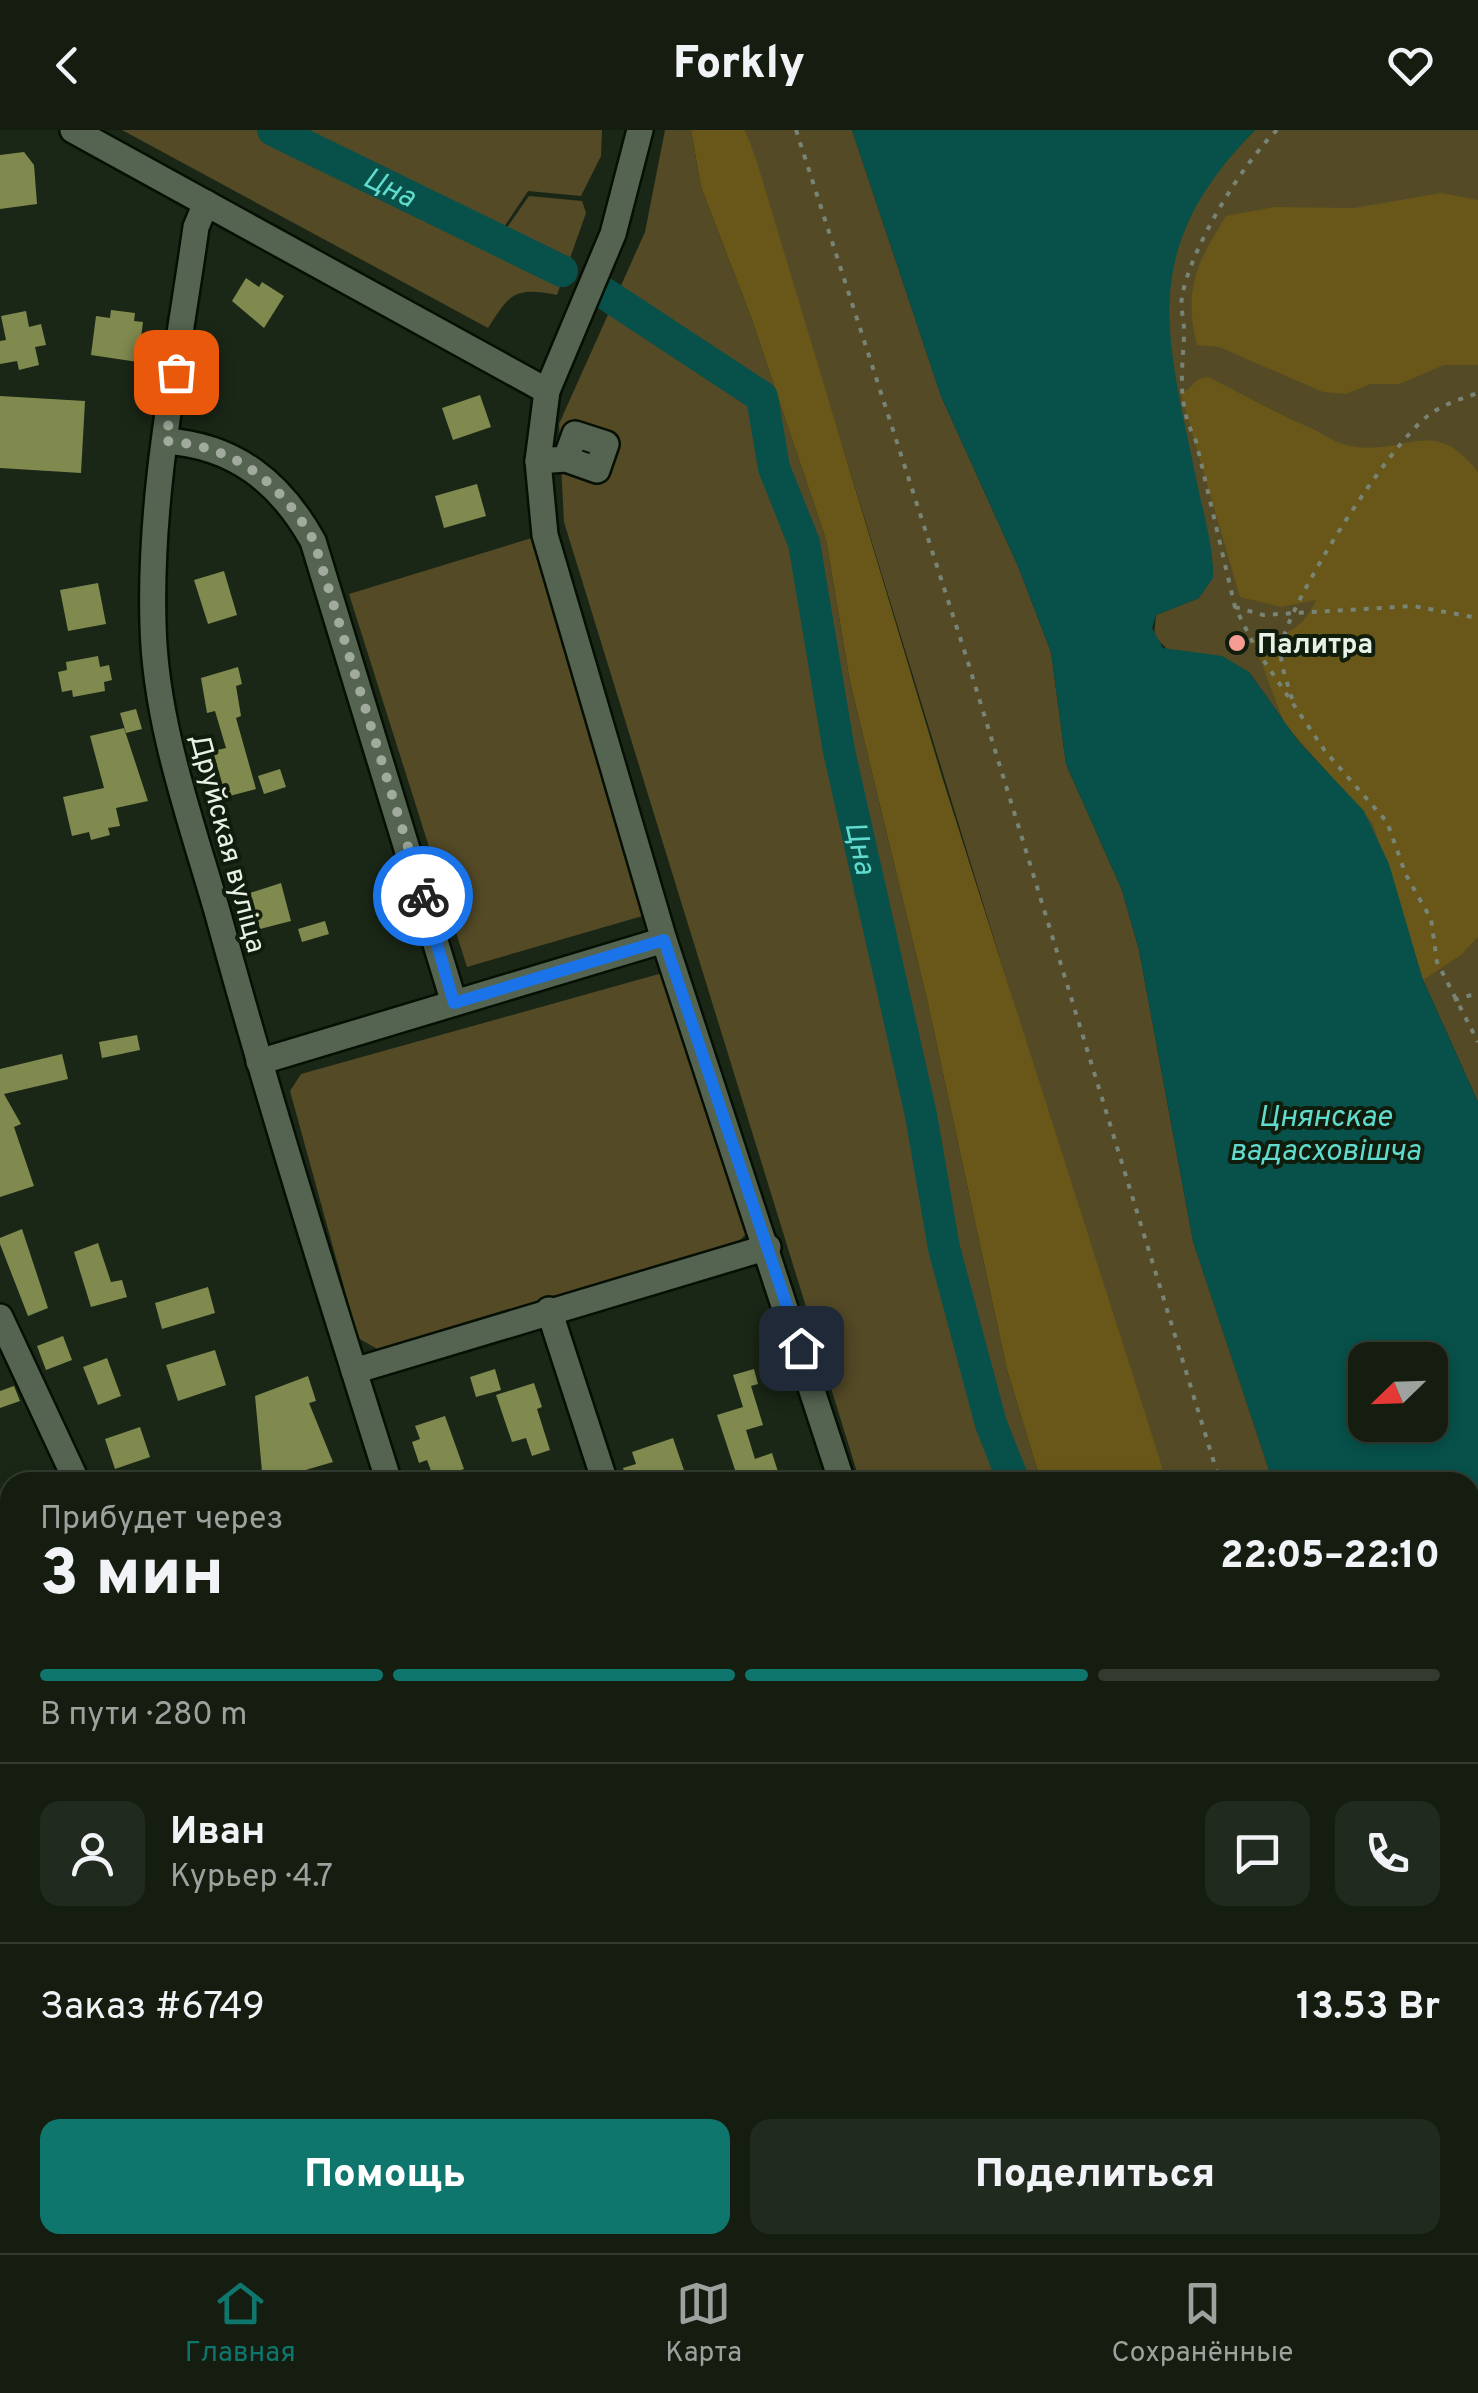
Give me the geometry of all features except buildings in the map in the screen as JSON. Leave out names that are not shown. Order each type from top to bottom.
[{"type":"street","points":[[73,130],[547,391]]},
{"type":"street","points":[[640,130],[614,234],[547,391],[538,461],[545,536],[664,940],[839,1472]]},
{"type":"street","name":"Друйская вуліца","points":[[206,202],[196,227],[153,566],[157,676],[175,762],[259,1062],[386,1472]]},
{"type":"street","points":[[166,441],[216,449],[268,479],[294,507],[314,541],[454,1003]]},
{"type":"street","points":[[538,461],[566,459]]},
{"type":"street","points":[[259,1062],[664,940]]},
{"type":"street","points":[[354,1371],[768,1247]]},
{"type":"street","points":[[548,1310],[603,1472]]},
{"type":"street","points":[[0,1317],[72,1472]]},
{"type":"path","points":[[796,130],[967,660],[1217,1472]]},
{"type":"path","points":[[1276,130],[1226,192],[1182,297],[1181,395],[1235,606],[1256,649],[1294,706],[1325,750],[1387,822],[1406,875],[1431,920],[1437,962],[1478,1042]]},
{"type":"path","points":[[1294,706],[1281,647],[1319,564],[1363,491],[1403,439],[1429,415],[1478,393]]},
{"type":"path","points":[[1235,606],[1264,615],[1413,606],[1478,618]]},
{"type":"path","points":[[1454,1000],[1478,993]]},
{"type":"shaded area","points":[[122,130],[264,130],[494,246],[529,196],[582,201],[586,213],[557,295],[515,295],[488,328]]},
{"type":"shaded area","points":[[288,130],[602,130],[601,156],[581,196],[528,191],[500,233]]},
{"type":"shaded area","points":[[665,130],[691,130],[701,187],[752,320],[826,540],[850,682],[928,1004],[1007,1370],[1038,1472],[857,1472],[564,522],[559,424],[645,232]]},
{"type":"shaded area","points":[[691,130],[745,130],[943,780],[1164,1472],[1038,1472],[1007,1370],[928,1004],[850,682],[826,540],[752,320],[701,187]]},
{"type":"shaded area","points":[[745,130],[852,130],[941,396],[1018,566],[1051,652],[1066,764],[1122,890],[1139,950],[1193,1241],[1270,1472],[1164,1472],[1099,1280]]},
{"type":"shaded area","points":[[1255,130],[1478,130],[1478,1102],[1423,980],[1364,811],[1299,742],[1249,672],[1169,651],[1154,636],[1156,615],[1199,598],[1213,569],[1171,358],[1167,315],[1170,274],[1179,236],[1193,206]]},
{"type":"shaded area","points":[[1441,193],[1478,200],[1478,365],[1444,365],[1399,384],[1370,384],[1346,394],[1323,392],[1219,347],[1197,345],[1192,308],[1195,277],[1226,216],[1275,207],[1354,208]]},
{"type":"shaded area","points":[[1208,377],[1341,444],[1367,448],[1432,441],[1462,454],[1478,472],[1478,937],[1461,955],[1423,980],[1373,824],[1284,723],[1253,640],[1292,630],[1316,600],[1281,607],[1240,597],[1181,395],[1199,379]]},
{"type":"shaded area","points":[[535,537],[646,915],[467,967],[349,594]]},
{"type":"shaded area","points":[[666,972],[747,1233],[728,1253],[381,1351],[358,1338],[290,1091],[301,1074]]},
{"type":"water","name":"Цнянскае вадасховішча","points":[[852,130],[1255,130],[1217,174],[1191,216],[1176,257],[1170,298],[1171,340],[1213,578],[1199,598],[1156,615],[1152,628],[1163,648],[1222,656],[1249,672],[1299,742],[1364,811],[1389,864],[1423,980],[1478,1102],[1478,1472],[1270,1472],[1193,1241],[1139,950],[1122,890],[1066,764],[1051,652],[1018,566],[941,396]]},
{"type":"waterway","name":"Цна","points":[[273,130],[562,271]]},
{"type":"waterway","name":"Цна","points":[[604,293],[762,397],[774,468],[804,543],[839,751],[921,1115],[944,1248],[991,1424],[1010,1472]]},
{"type":"way so far","points":[[176,372],[166,441],[216,449],[268,479],[294,507],[314,541],[423,896]]},
{"type":"place","name":"Палитра","points":[[1237,643]]},
{"type":"route","points":[[423,896],[454,1003],[664,940],[801,1348]]}]
